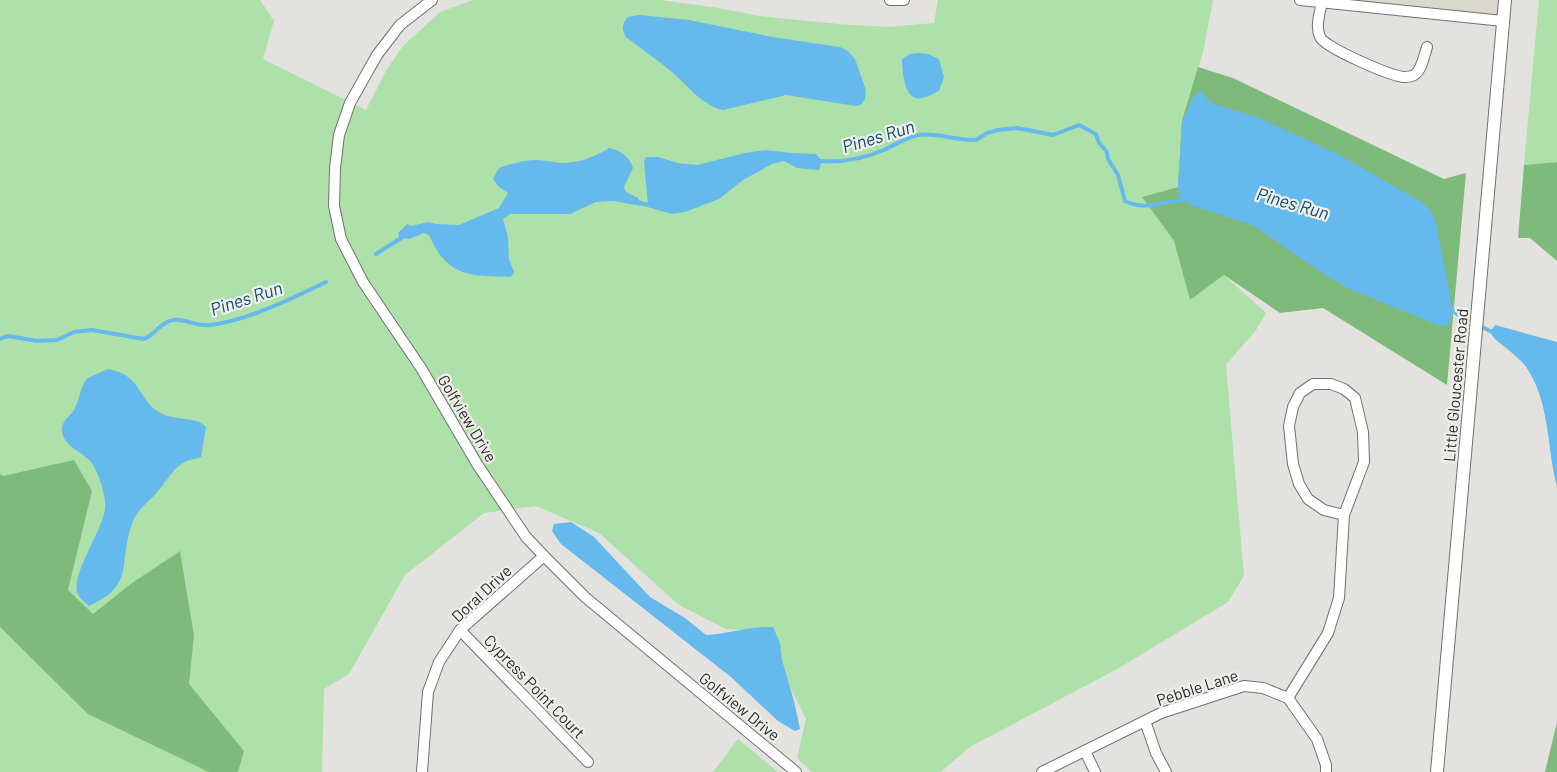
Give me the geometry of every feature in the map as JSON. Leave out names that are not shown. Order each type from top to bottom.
[{"type":"street","name":"Golfview Drive","points":[[432,0],[400,25],[377,55],[350,103],[339,135],[334,168],[334,206],[342,239],[363,282],[421,368],[477,464],[526,537],[586,597],[796,772]]},
{"type":"street","points":[[890,0],[904,0]]},
{"type":"street","points":[[1300,0],[1504,21]]},
{"type":"street","name":"Little Gloucester Road","points":[[1437,772],[1505,0]]},
{"type":"street","points":[[1322,2],[1318,23],[1320,37],[1328,45],[1357,60],[1398,76],[1409,77],[1417,72],[1427,47]]},
{"type":"street","points":[[1326,772],[1326,765],[1317,739],[1288,698],[1328,633],[1339,598],[1344,515],[1364,462],[1363,432],[1354,398],[1344,389],[1331,384],[1313,384],[1300,393],[1293,407],[1290,426],[1293,464],[1299,484],[1308,499],[1324,510],[1344,515]]},
{"type":"street","name":"Doral Drive","points":[[422,772],[428,692],[439,662],[460,630],[544,556]]},
{"type":"street","name":"Cypress Point Court","points":[[460,630],[588,762]]},
{"type":"street","name":"Pebble Lane","points":[[1042,772],[1162,713],[1244,686],[1263,688],[1288,698]]},
{"type":"street","points":[[1145,721],[1156,753],[1166,772]]},
{"type":"street","points":[[1085,751],[1095,772]]},
{"type":"shaded area","points":[[1300,0],[1505,0],[1503,21]]},
{"type":"green space","points":[[0,0],[260,0],[274,21],[263,59],[366,110],[387,69],[403,46],[440,12],[473,0],[660,0],[760,16],[887,27],[934,23],[938,0],[1213,0],[1203,52],[1184,117],[1178,187],[1142,197],[1174,241],[1190,300],[1224,275],[1266,313],[1256,330],[1226,365],[1244,576],[1228,602],[1119,668],[970,747],[941,772],[812,772],[797,758],[806,719],[782,671],[771,632],[726,629],[679,605],[599,533],[536,506],[484,513],[405,575],[349,674],[324,689],[322,772],[0,772]]},
{"type":"green space","points":[[1539,0],[1557,0],[1557,162],[1524,165]]},
{"type":"green space","points":[[1198,67],[1233,78],[1444,179],[1466,173],[1447,385],[1323,308],[1280,313],[1224,275],[1190,300],[1174,241],[1142,197],[1178,187],[1182,121]]},
{"type":"green space","points":[[1557,162],[1557,261],[1530,238],[1518,238],[1524,165]]},
{"type":"green space","points":[[74,460],[92,491],[68,590],[93,614],[132,583],[180,551],[194,635],[189,684],[244,751],[238,772],[209,772],[88,714],[0,627],[0,474],[3,476]]},
{"type":"green space","points":[[1557,722],[1557,772],[1545,772]]},
{"type":"green space","points":[[738,739],[778,772],[713,772]]},
{"type":"water","points":[[639,15],[689,20],[772,37],[840,47],[848,51],[855,59],[866,90],[865,99],[861,105],[856,106],[786,95],[723,110],[716,108],[702,100],[667,68],[626,37],[623,31],[624,22],[628,17]]},
{"type":"water","points":[[910,54],[928,54],[939,59],[944,77],[939,91],[922,98],[912,96],[906,87],[903,75],[902,59]]},
{"type":"water","points":[[1202,91],[1212,103],[1257,117],[1336,153],[1423,203],[1431,211],[1436,222],[1452,307],[1452,317],[1447,326],[1440,326],[1349,289],[1325,275],[1254,226],[1191,205],[1179,197],[1182,122],[1194,95]]},
{"type":"water","points":[[609,148],[621,152],[629,160],[633,168],[624,187],[626,192],[638,198],[641,206],[614,201],[596,202],[570,214],[510,214],[503,219],[508,237],[509,259],[514,272],[511,277],[476,275],[458,270],[444,260],[429,235],[424,233],[409,239],[399,237],[398,233],[407,224],[411,226],[428,222],[459,225],[499,208],[508,193],[498,186],[493,179],[499,168],[533,160],[561,163],[580,161]]},
{"type":"water","points":[[766,150],[816,154],[822,161],[819,170],[797,168],[784,161],[772,164],[743,180],[719,199],[685,212],[671,214],[648,207],[644,161],[646,157],[658,157],[678,163],[697,165],[745,153]]},
{"type":"water","points":[[1495,325],[1557,342],[1557,487],[1544,412],[1535,383],[1522,362],[1494,338],[1490,332]]},
{"type":"water","points":[[108,369],[128,377],[156,410],[170,417],[198,422],[206,427],[201,457],[178,466],[134,519],[128,538],[120,581],[114,590],[89,606],[78,594],[77,584],[83,563],[103,518],[105,498],[94,466],[87,458],[68,444],[62,428],[64,422],[76,407],[85,381]]},
{"type":"water","points":[[571,522],[594,537],[650,597],[685,618],[706,635],[773,627],[780,643],[782,660],[800,729],[795,731],[778,721],[731,677],[561,544],[552,531],[554,524]]},
{"type":"waterway","name":"Pines Run","points":[[818,161],[844,161],[861,158],[906,139],[925,134],[976,140],[987,133],[998,130],[1017,128],[1053,135],[1079,125],[1096,134],[1099,143],[1107,152],[1108,159],[1118,175],[1125,201],[1148,206],[1185,200]]},
{"type":"waterway","name":"Pines Run","points":[[637,202],[652,206]]},
{"type":"waterway","name":"Pines Run","points":[[376,254],[406,235]]},
{"type":"waterway","name":"Pines Run","points":[[0,339],[8,336],[37,341],[57,340],[74,332],[92,330],[144,339],[168,321],[182,320],[200,325],[224,323],[269,308],[326,282]]},
{"type":"waterway","name":"Pines Run","points":[[1450,308],[1457,314],[1494,333]]}]
